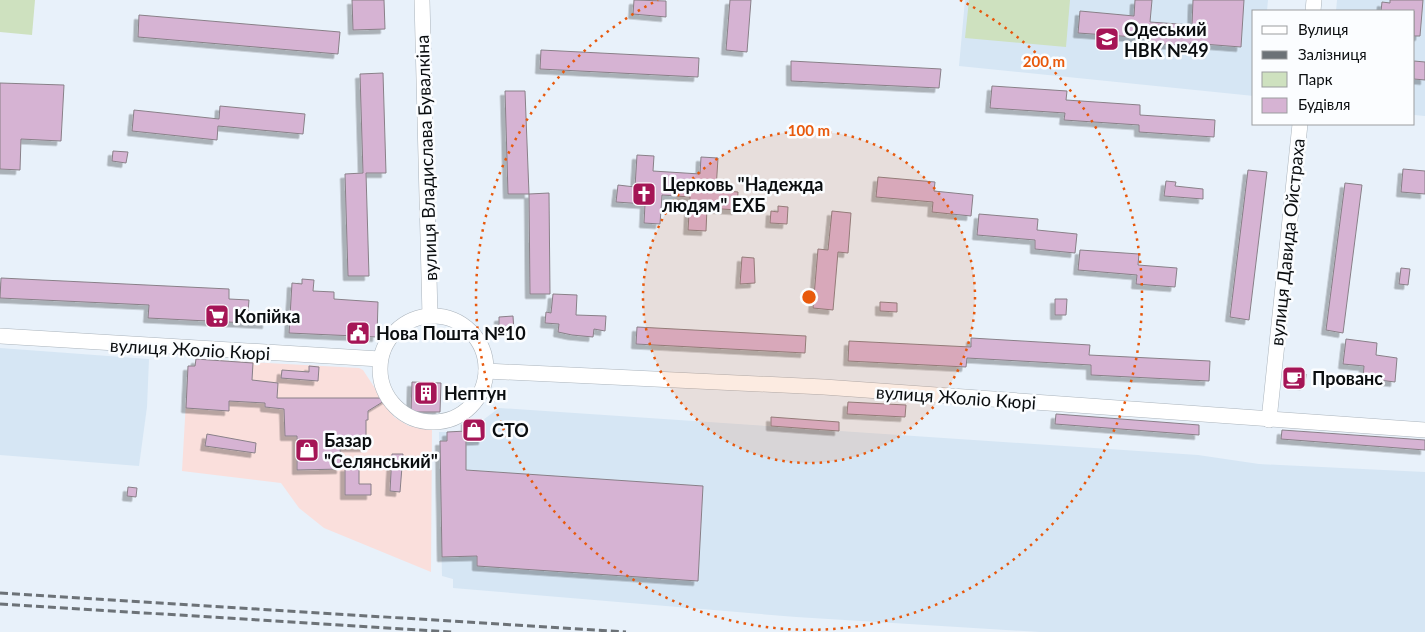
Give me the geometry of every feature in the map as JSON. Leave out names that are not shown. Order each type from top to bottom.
[{"type":"street","name":"вулиця Владислава Бувалкіна","points":[[422,0],[430,316]]},
{"type":"street","name":"вулиця Давида Ойстраха","points":[[1268,420],[1300,125]]},
{"type":"street","points":[[430,316],[448,318],[463,326],[476,338],[483,354],[486,371],[482,388],[474,403],[460,414],[436,423],[410,417],[396,407],[385,393],[380,377],[380,359],[386,342],[398,329],[413,319],[430,316]]},
{"type":"street","name":"вулиця Жоліо Кюрі","points":[[0,336],[380,359]]},
{"type":"street","name":"вулиця Жоліо Кюрі","points":[[486,371],[824,387],[1425,430]]},
{"type":"shaded area","name":"Одеський НВК №49","points":[[965,0],[1268,0],[1267,10],[1252,10],[1252,96],[959,66]]},
{"type":"shaded area","points":[[1337,0],[1425,0],[1425,116],[1415,115],[1415,10],[1336,10]]},
{"type":"shaded area","points":[[0,348],[149,359],[147,407],[139,466],[0,455]]},
{"type":"shaded area","name":"Базар \"Селянський\"","points":[[196,359],[359,368],[363,370],[394,417],[409,426],[432,429],[431,572],[324,528],[299,508],[281,483],[182,471],[188,366],[195,366]]},
{"type":"shaded area","points":[[499,408],[1198,455],[1259,464],[1425,472],[1425,632],[1040,632],[796,617],[453,588],[453,579],[442,576],[439,432],[456,432],[456,441],[483,440],[483,420]]},
{"type":"green space","points":[[0,0],[35,0],[32,35],[0,32]]},
{"type":"green space","points":[[969,0],[1070,0],[1066,47],[965,38]]},
{"type":"building","points":[[352,0],[384,0],[385,29],[353,30]]},
{"type":"building","points":[[634,0],[666,1],[666,17],[633,14]]},
{"type":"building","points":[[730,0],[751,0],[747,52],[726,50]]},
{"type":"building","points":[[1135,0],[1152,0],[1150,22],[1192,25],[1193,0],[1244,0],[1241,47],[1190,43],[1190,46],[1149,43],[1149,38],[1078,33],[1080,11],[1134,16]]},
{"type":"building","points":[[1390,0],[1423,0],[1420,36],[1415,36],[1415,10],[1381,10],[1382,2],[1390,3]]},
{"type":"building","points":[[139,15],[340,32],[338,54],[138,37]]},
{"type":"building","points":[[541,50],[699,58],[698,77],[540,69]]},
{"type":"building","points":[[791,61],[941,69],[939,88],[791,81]]},
{"type":"building","points":[[1415,61],[1425,62],[1425,80],[1415,79]]},
{"type":"building","points":[[383,73],[386,173],[366,173],[369,276],[348,276],[345,174],[363,173],[360,74]]},
{"type":"building","points":[[0,83],[64,85],[61,141],[21,139],[20,170],[0,169]]},
{"type":"building","points":[[992,86],[1067,91],[1066,100],[1140,105],[1140,115],[1215,120],[1214,137],[1139,132],[1139,125],[1064,120],[1065,113],[990,108]]},
{"type":"building","points":[[505,91],[525,91],[529,194],[508,194]]},
{"type":"building","points":[[220,106],[305,114],[303,134],[218,126],[217,140],[132,131],[134,110],[219,119]]},
{"type":"building","points":[[113,151],[128,152],[126,163],[112,161]]},
{"type":"building","points":[[637,155],[654,156],[653,171],[700,174],[701,157],[718,158],[716,190],[738,192],[737,210],[707,208],[706,231],[688,230],[690,197],[662,195],[660,224],[644,223],[645,204],[616,202],[618,185],[635,187]]},
{"type":"building","points":[[1403,169],[1425,171],[1425,194],[1401,192]]},
{"type":"building","points":[[1248,170],[1267,172],[1249,320],[1230,317]]},
{"type":"building","points":[[878,177],[935,182],[934,191],[973,195],[971,216],[932,212],[933,202],[876,197]]},
{"type":"building","points":[[1166,181],[1176,182],[1175,186],[1203,189],[1203,199],[1164,196]]},
{"type":"building","points":[[1345,183],[1362,185],[1343,333],[1326,330]]},
{"type":"building","points":[[549,193],[550,294],[530,294],[529,194]]},
{"type":"building","points":[[778,206],[788,207],[787,224],[770,223],[771,211],[778,212]]},
{"type":"building","points":[[832,211],[851,213],[848,253],[838,252],[833,310],[813,308],[818,249],[828,250]]},
{"type":"building","points":[[979,214],[1038,219],[1037,230],[1077,234],[1075,253],[1035,249],[1035,240],[977,235]]},
{"type":"building","points":[[1080,250],[1139,254],[1138,265],[1177,268],[1175,287],[1136,284],[1137,275],[1078,270]]},
{"type":"building","points":[[742,257],[754,258],[755,283],[740,284]]},
{"type":"building","points":[[1401,268],[1410,269],[1408,285],[1399,284]]},
{"type":"building","points":[[1,278],[229,289],[229,299],[249,300],[248,312],[267,313],[267,324],[148,318],[149,305],[0,298]]},
{"type":"building","points":[[302,279],[314,280],[313,291],[334,292],[334,299],[378,302],[377,337],[289,333],[292,283],[302,284]]},
{"type":"building","points":[[553,294],[577,295],[576,315],[606,316],[605,331],[594,329],[593,337],[572,335],[558,332],[559,324],[545,323],[546,312],[551,313]]},
{"type":"building","points":[[1055,299],[1067,299],[1066,315],[1055,315]]},
{"type":"building","points":[[880,302],[897,303],[897,312],[880,311]]},
{"type":"building","points":[[513,316],[514,332],[499,333],[499,317]]},
{"type":"building","points":[[637,327],[806,336],[805,353],[636,344]]},
{"type":"building","points":[[971,338],[1090,345],[1089,355],[1210,361],[1209,381],[1091,375],[1091,365],[967,358],[966,367],[848,361],[849,341],[971,347]]},
{"type":"building","points":[[1346,339],[1377,343],[1376,355],[1397,358],[1395,382],[1363,378],[1364,366],[1343,364]]},
{"type":"building","points":[[196,359],[253,363],[252,380],[278,383],[277,398],[389,398],[368,411],[366,447],[340,447],[341,469],[297,470],[297,436],[285,436],[284,409],[265,407],[265,403],[229,401],[229,411],[186,408],[188,366],[195,366]]},
{"type":"building","points":[[309,366],[319,367],[318,381],[281,378],[282,370],[309,372]]},
{"type":"building","points":[[1290,372],[1306,374],[1305,385],[1289,383]]},
{"type":"building","name":"Нептун","points":[[412,382],[441,383],[440,412],[411,412]]},
{"type":"building","points":[[848,402],[906,405],[905,417],[847,414]]},
{"type":"building","points":[[1056,414],[1199,425],[1199,435],[1055,424]]},
{"type":"building","points":[[771,417],[839,422],[839,431],[771,426]]},
{"type":"building","points":[[466,420],[483,420],[483,440],[466,441],[466,470],[703,486],[698,581],[477,566],[477,556],[442,557],[440,441],[447,441],[447,432],[466,431]]},
{"type":"building","points":[[1282,430],[1425,440],[1425,450],[1281,439]]},
{"type":"building","points":[[207,434],[256,443],[255,453],[205,446]]},
{"type":"building","points":[[392,454],[403,454],[400,492],[390,491]]},
{"type":"building","points":[[345,467],[359,467],[359,484],[371,484],[371,495],[345,495]]},
{"type":"building","points":[[128,487],[137,488],[136,497],[127,496]]},
{"type":"railway","points":[[0,593],[626,632]]},
{"type":"railway","points":[[0,604],[453,632]]},
{"type":"place","name":"Одеський НВК №49","points":[[1107,39]]},
{"type":"place","name":"Церковь \"Надежда людям\" ЕХБ","points":[[644,194]]},
{"type":"place","name":"Копійка","points":[[217,316]]},
{"type":"place","name":"Нова Пошта №10","points":[[358,333]]},
{"type":"place","name":"Прованс","points":[[1294,378]]},
{"type":"place","name":"Нептун","points":[[426,393]]},
{"type":"place","name":"СТО","points":[[474,430]]},
{"type":"place","name":"Базар \"Селянський\"","points":[[307,450]]}]
